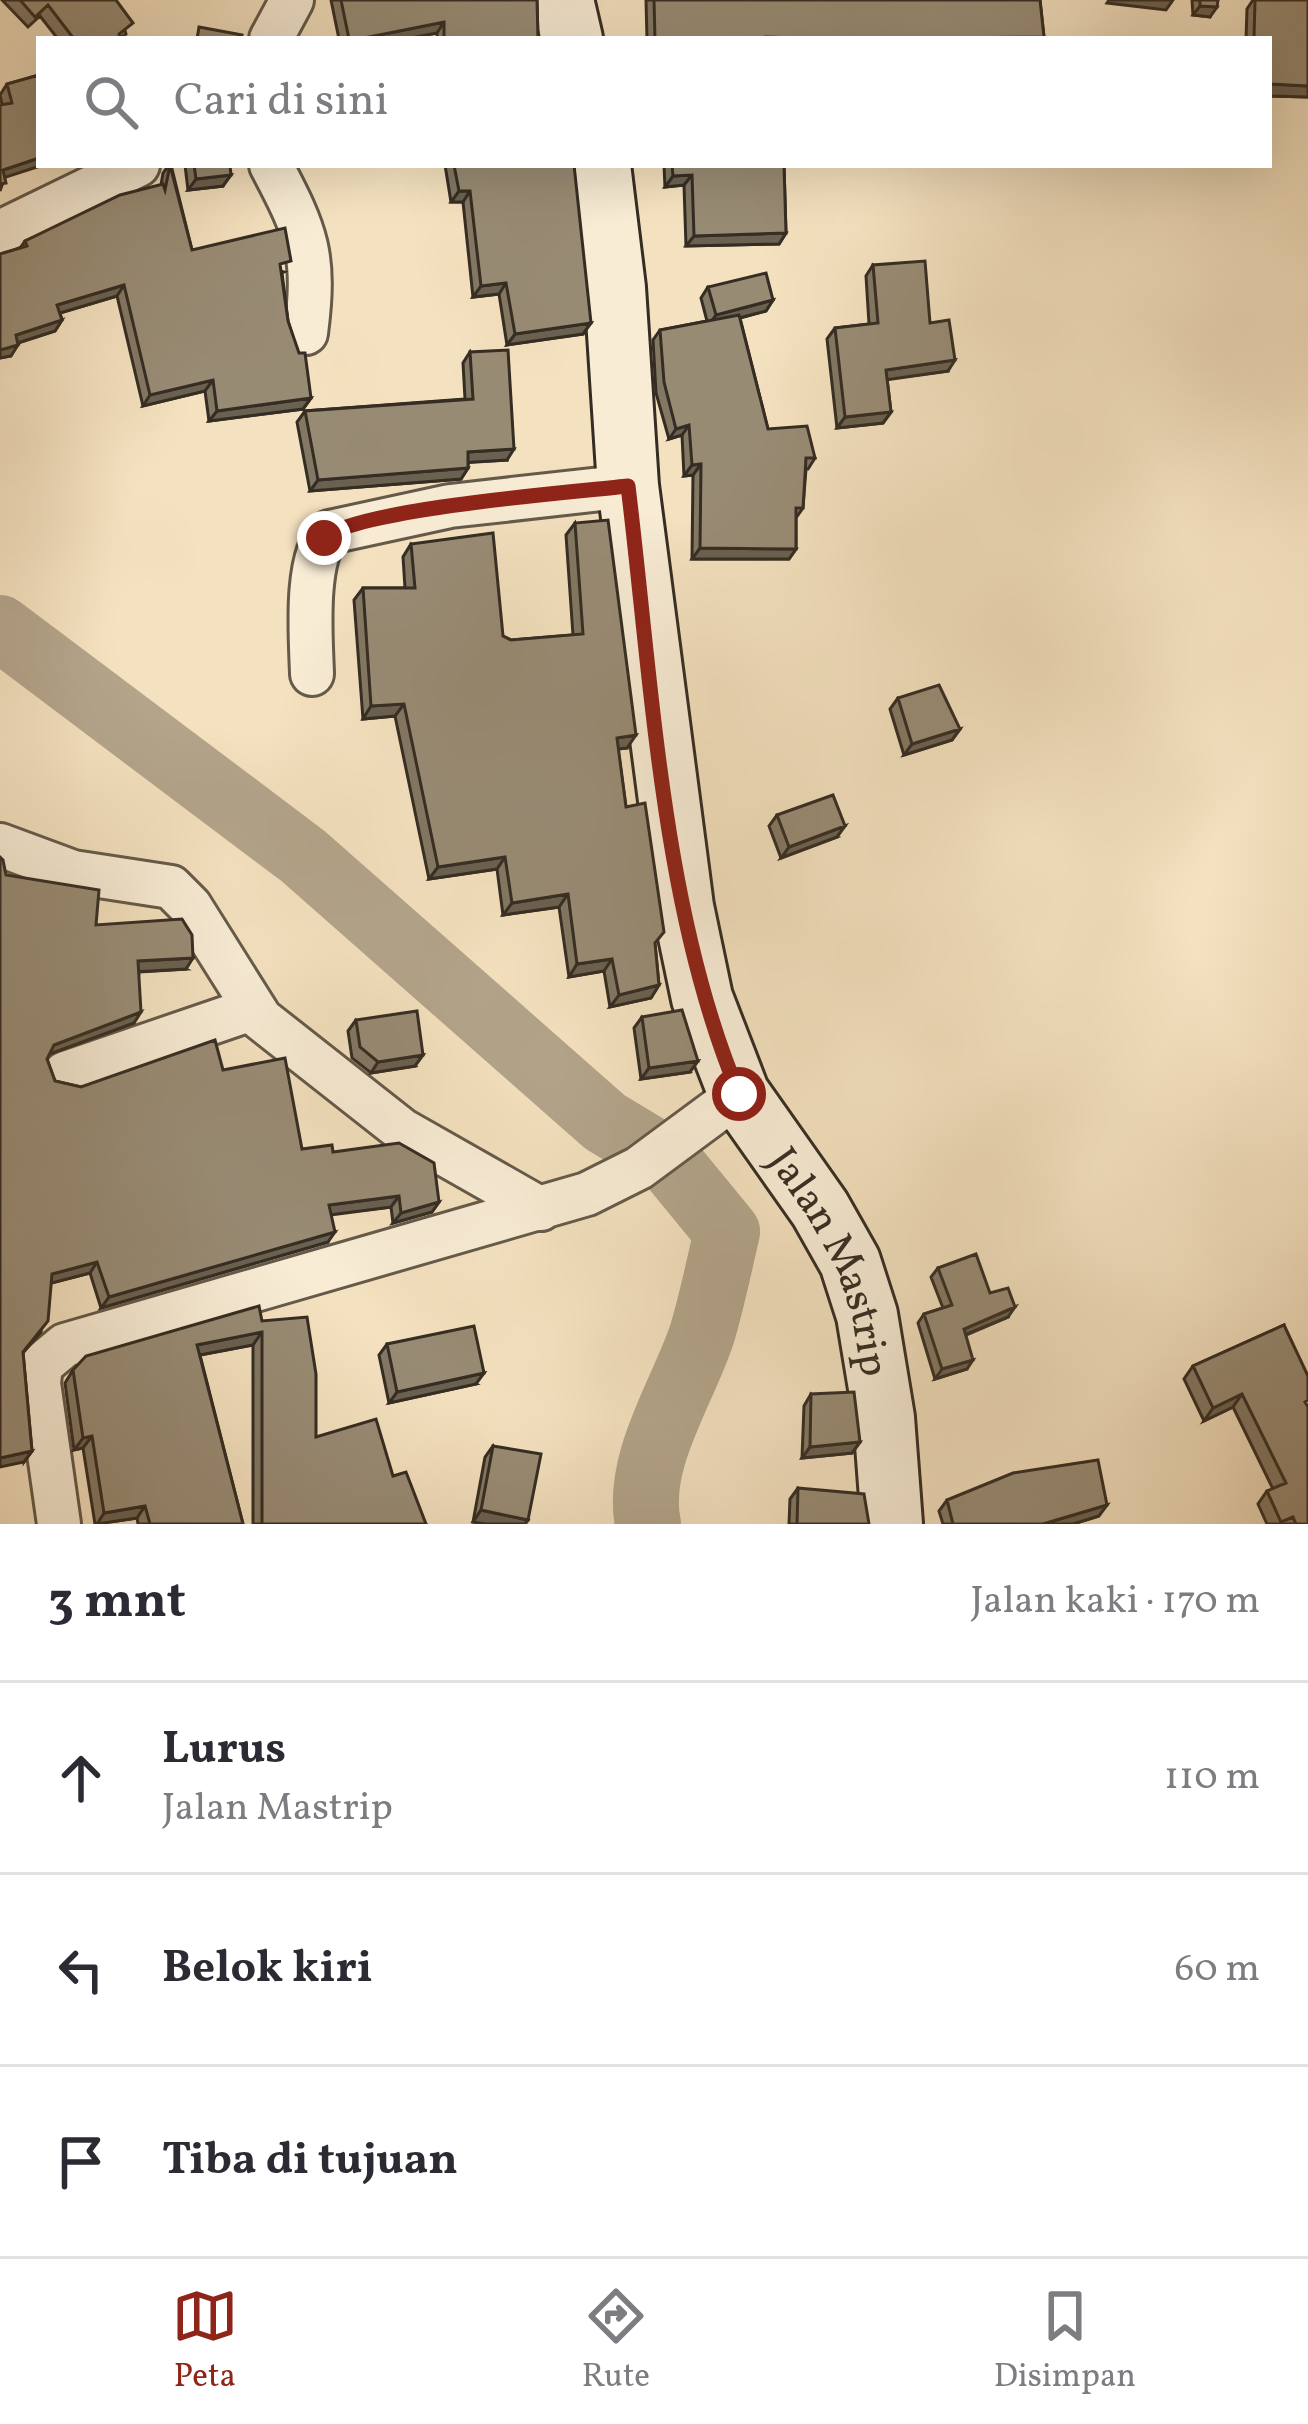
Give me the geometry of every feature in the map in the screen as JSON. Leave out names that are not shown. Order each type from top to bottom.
[{"type":"main road","points":[[563,0],[571,36]]},
{"type":"main road","name":"Jalan Mastrip","points":[[600,168],[615,288],[628,486],[683,907],[720,1108],[820,1208],[850,1262],[867,1315],[892,1524]]},
{"type":"street","points":[[273,36],[292,0]]},
{"type":"street","points":[[0,232],[132,168]]},
{"type":"street","points":[[273,168],[300,216],[314,275],[305,333]]},
{"type":"street","points":[[312,674],[316,569],[319,547],[330,532],[450,506],[628,486]]},
{"type":"street","points":[[0,845],[74,872],[171,887],[190,906],[252,1009],[402,1130],[542,1209]]},
{"type":"street","points":[[65,1073],[252,1009]]},
{"type":"street","points":[[59,1524],[39,1383],[41,1365],[51,1353],[76,1340],[542,1209],[639,1168],[720,1108]]},
{"type":"building","points":[[20,0],[116,0],[133,23],[119,36],[72,36],[48,5],[35,17]]},
{"type":"building","points":[[341,0],[537,0],[538,36],[444,36],[444,22],[374,36],[348,36]]},
{"type":"building","points":[[654,0],[1040,0],[1044,36],[655,36]]},
{"type":"building","points":[[1200,0],[1218,0],[1217,7],[1200,6]]},
{"type":"building","points":[[1255,0],[1308,0],[1308,86],[1272,84],[1272,36],[1254,36]]},
{"type":"building","points":[[199,27],[242,35],[242,36],[198,36]]},
{"type":"building","points":[[36,76],[36,159],[3,170],[6,183],[0,184],[0,105],[12,103],[7,84]]},
{"type":"building","points":[[171,168],[192,250],[285,228],[291,261],[280,264],[288,321],[299,353],[305,353],[311,398],[217,411],[213,380],[150,395],[124,285],[57,305],[62,320],[16,335],[18,345],[0,350],[0,254],[27,246],[25,241],[120,195],[163,184],[165,190]]},
{"type":"building","points":[[194,168],[230,168],[231,175],[196,179]]},
{"type":"building","points":[[455,168],[574,168],[591,323],[515,334],[506,283],[481,286],[470,191],[459,191]]},
{"type":"building","points":[[672,168],[784,168],[786,233],[694,236],[692,175],[673,176]]},
{"type":"building","points":[[925,261],[930,323],[949,320],[955,360],[886,370],[891,412],[845,417],[835,328],[878,323],[873,265]]},
{"type":"building","points":[[766,273],[773,300],[716,315],[708,287]]},
{"type":"building","points":[[739,315],[768,429],[807,426],[815,458],[806,458],[803,508],[796,508],[796,549],[700,548],[701,464],[692,465],[689,425],[676,429],[664,382],[660,330]]},
{"type":"building","points":[[508,350],[514,449],[468,452],[468,468],[318,480],[305,411],[473,399],[470,352]]},
{"type":"building","points":[[608,520],[636,735],[617,738],[626,807],[645,803],[664,932],[655,943],[659,985],[619,995],[612,959],[577,964],[568,894],[512,903],[505,857],[438,867],[404,704],[371,706],[363,588],[415,588],[411,544],[493,533],[503,636],[511,640],[583,634],[575,523]]},
{"type":"building","points":[[939,685],[960,729],[912,744],[898,698]]},
{"type":"building","points":[[833,795],[845,826],[789,847],[777,815]]},
{"type":"building","points":[[0,857],[6,875],[99,890],[96,925],[182,919],[192,935],[193,958],[138,961],[141,1012],[54,1045],[47,1059],[55,1081],[81,1087],[215,1040],[223,1070],[285,1058],[302,1149],[332,1145],[333,1152],[399,1143],[434,1163],[439,1202],[401,1213],[399,1196],[329,1205],[335,1232],[109,1297],[97,1262],[52,1274],[48,1321],[23,1352],[32,1451],[0,1458]]},
{"type":"building","points":[[682,1010],[698,1061],[649,1068],[642,1017]]},
{"type":"building","points":[[417,1011],[423,1055],[378,1062],[360,1047],[356,1020]]},
{"type":"building","points":[[976,1254],[990,1293],[1008,1288],[1015,1307],[964,1329],[973,1360],[942,1369],[924,1314],[952,1305],[938,1268]]},
{"type":"building","points":[[259,1306],[262,1321],[307,1317],[316,1374],[316,1437],[376,1419],[393,1476],[406,1472],[426,1524],[262,1524],[262,1332],[197,1345],[243,1524],[150,1524],[145,1506],[104,1513],[92,1436],[83,1438],[73,1370],[86,1356]]},
{"type":"building","points":[[1284,1325],[1308,1376],[1308,1524],[1296,1524],[1293,1517],[1281,1522],[1267,1491],[1286,1483],[1242,1394],[1213,1408],[1193,1366]]},
{"type":"building","points":[[474,1326],[484,1373],[397,1392],[387,1344]]},
{"type":"building","points":[[854,1392],[860,1442],[810,1447],[811,1394]]},
{"type":"building","points":[[493,1446],[541,1454],[528,1520],[481,1510]]},
{"type":"building","points":[[1098,1460],[1107,1505],[1043,1524],[953,1524],[947,1500],[1013,1473]]},
{"type":"building","points":[[798,1488],[864,1494],[869,1524],[797,1524]]},
{"type":"waterway","points":[[0,628],[303,856],[605,1122],[668,1160],[727,1232],[702,1334],[654,1451],[646,1500],[648,1524]]},
{"type":"route","points":[[324,538],[352,525],[450,506],[628,486],[683,907],[702,998],[739,1094]]}]
